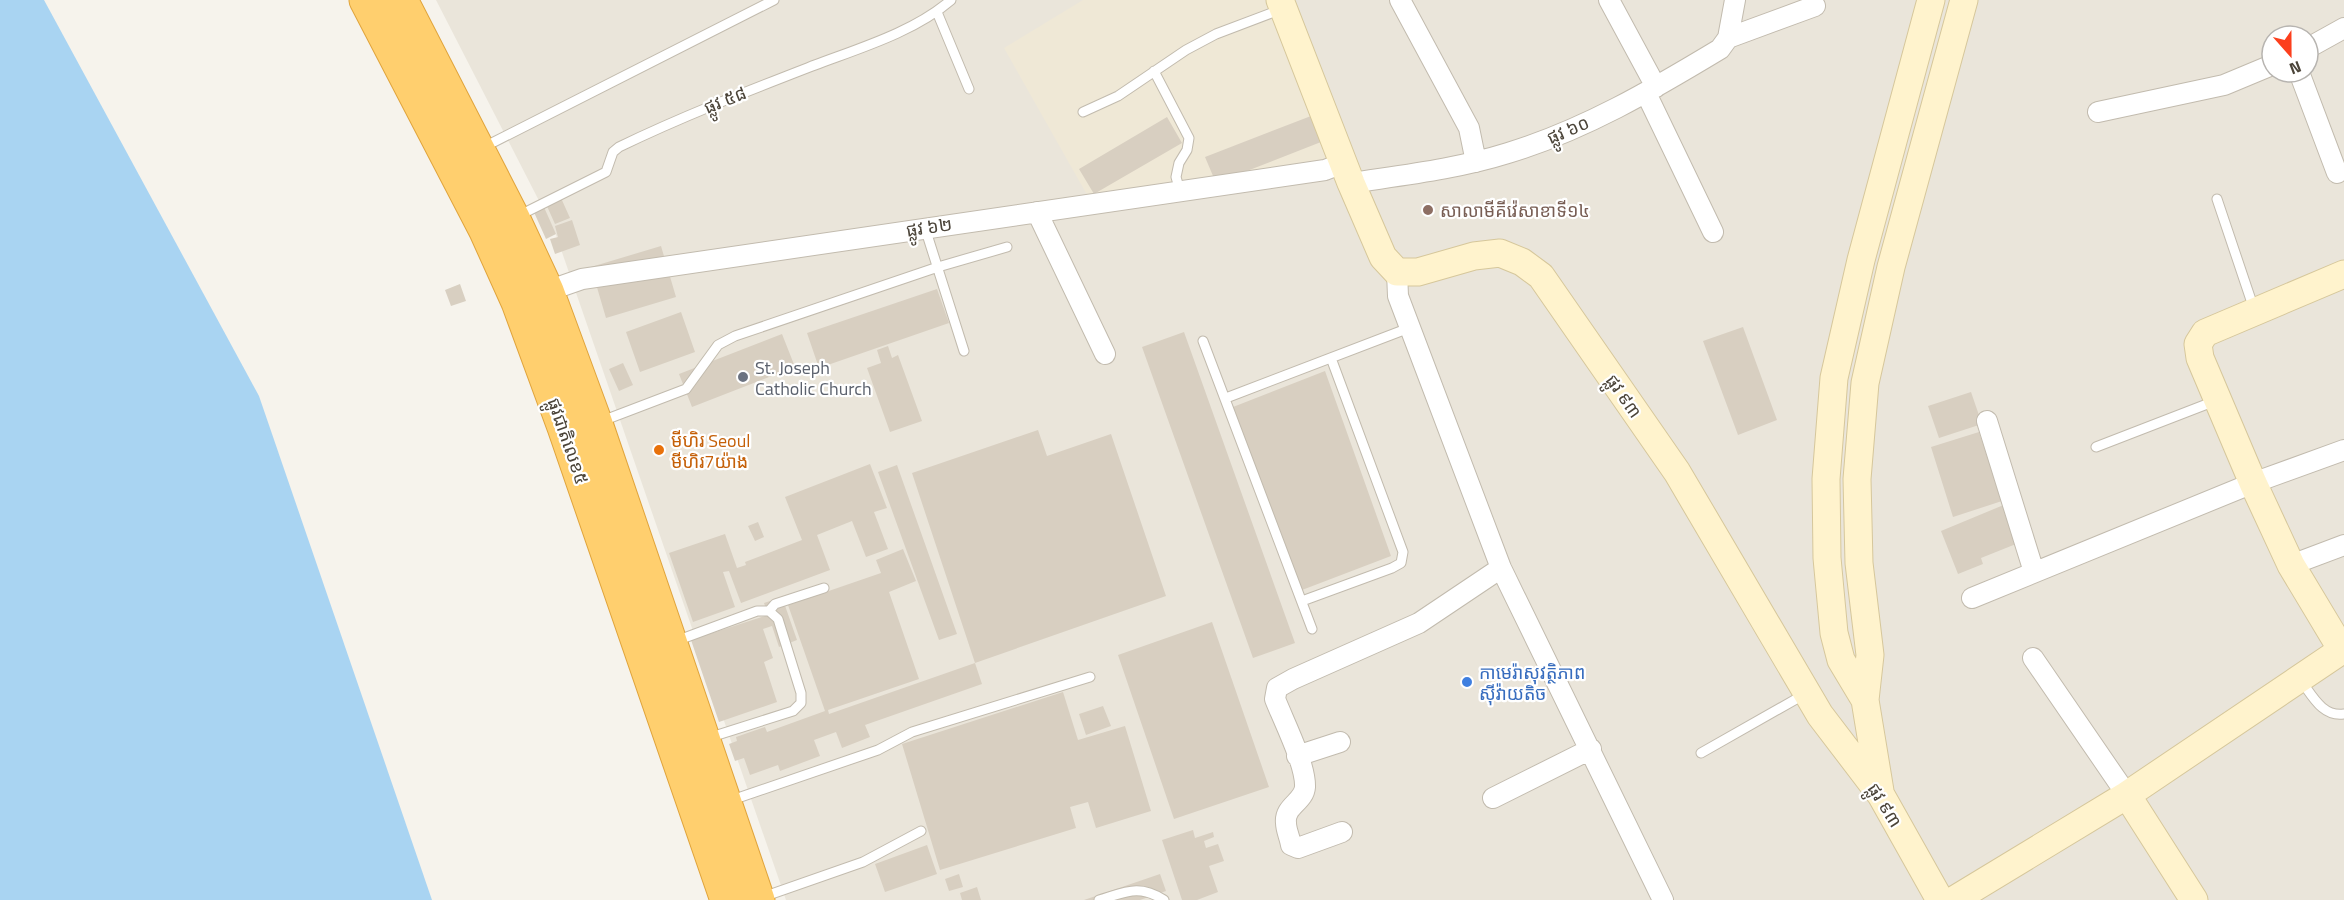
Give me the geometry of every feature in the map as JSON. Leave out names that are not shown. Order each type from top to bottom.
[{"type":"highway","name":"ផ្លូវជាតិលេខ៥","points":[[366,0],[464,157],[513,218],[568,438],[689,745],[747,900]]},
{"type":"highway","name":"ផ្លូវជាតិលេខ៥","points":[[400,0],[464,157],[502,263],[532,297],[596,424],[671,643],[689,745],[725,803],[747,900]]},
{"type":"street","points":[[1400,0],[1468,128],[1476,162]]},
{"type":"street","points":[[1609,0],[1713,232]]},
{"type":"street","points":[[1728,38],[1735,0]]},
{"type":"street","points":[[1864,700],[1841,660],[1834,633],[1829,580],[1826,479],[1834,378],[1861,260],[1931,0]]},
{"type":"street","points":[[1881,795],[1864,700],[1870,655],[1859,563],[1857,479],[1865,382],[1891,267],[1964,0]]},
{"type":"street","points":[[1281,4],[1347,173],[1383,257],[1397,272],[1398,296],[1409,328],[1501,568],[1663,900]]},
{"type":"street","points":[[1728,38],[1815,6]]},
{"type":"street","points":[[2320,41],[2344,28]]},
{"type":"street","name":"ផ្លូវ ៦០","points":[[1347,173],[1476,162],[1576,129],[1651,90],[1720,49],[1728,38]]},
{"type":"street","points":[[2098,112],[2224,85],[2260,70]]},
{"type":"street","points":[[2304,84],[2337,173]]},
{"type":"street","name":"ផ្លូវ ៦២","points":[[532,297],[582,279],[1325,170],[1347,173]]},
{"type":"street","points":[[1037,212],[1105,354]]},
{"type":"street","name":"ផ្លូវ ៩៣","points":[[1397,272],[1418,272],[1474,256],[1500,253],[1522,262],[1541,276],[1677,472],[1813,704],[1881,795],[1940,900]]},
{"type":"street","points":[[1954,900],[2127,795],[2343,651],[2291,565],[2200,358],[2198,344],[2205,333],[2344,274]]},
{"type":"street","points":[[1987,421],[2034,572]]},
{"type":"street","points":[[1972,598],[2253,483],[2344,450]]},
{"type":"street","points":[[2291,565],[2344,545]]},
{"type":"street","points":[[1342,832],[1298,848],[1291,845],[1285,821],[1288,809],[1301,798],[1305,789],[1297,756],[1275,699],[1277,688],[1419,623],[1501,568]]},
{"type":"street","points":[[2033,658],[2127,795],[2194,900]]},
{"type":"street","points":[[1813,704],[1831,717],[1844,715],[1864,700]]},
{"type":"street","points":[[1297,756],[1340,742]]},
{"type":"street","points":[[1493,798],[1591,749]]},
{"type":"lane","points":[[464,157],[774,0]]},
{"type":"lane","name":"ផ្លូវ ៥៨","points":[[513,218],[606,172],[613,152],[643,135],[714,103],[879,40],[937,12],[951,0]]},
{"type":"lane","points":[[1083,112],[1118,96],[1186,50],[1281,4]]},
{"type":"lane","points":[[937,12],[969,89]]},
{"type":"lane","points":[[1154,71],[1190,138],[1187,150],[1179,163],[1176,177],[1180,191]]},
{"type":"lane","points":[[2217,199],[2254,311]]},
{"type":"lane","points":[[926,228],[964,351]]},
{"type":"lane","points":[[596,424],[687,389],[718,345],[735,336],[938,267],[1007,247]]},
{"type":"lane","points":[[1226,398],[1409,328]]},
{"type":"lane","points":[[1203,340],[1312,629]]},
{"type":"lane","points":[[1302,601],[1392,568],[1401,563],[1403,552],[1331,358]]},
{"type":"lane","points":[[2096,447],[2218,400]]},
{"type":"lane","points":[[671,643],[757,611],[769,610],[775,604],[824,588]]},
{"type":"lane","points":[[689,745],[793,711],[801,703],[801,693],[777,619],[769,610]]},
{"type":"lane","points":[[725,803],[878,750],[912,732],[1090,677]]},
{"type":"lane","points":[[2299,679],[2323,709],[2334,716],[2344,714]]},
{"type":"lane","points":[[1701,753],[1813,704]]},
{"type":"lane","points":[[747,900],[863,862],[921,831]]},
{"type":"lane","points":[[1099,900],[1135,890],[1150,892],[1164,900]]},
{"type":"shaded area","points":[[436,0],[2344,0],[2344,900],[786,900],[555,232]]},
{"type":"shaded area","points":[[1083,0],[1265,0],[1327,157],[1315,169],[1101,200],[1086,193],[1004,48]]},
{"type":"water","points":[[0,0],[44,0],[259,396],[432,900],[0,900]]},
{"type":"building","points":[[1311,116],[1321,142],[1216,183],[1205,157]]},
{"type":"building","points":[[1167,117],[1182,143],[1094,194],[1079,169]]},
{"type":"building","points":[[561,198],[570,218],[555,224],[546,204]]},
{"type":"building","points":[[543,205],[556,234],[546,239],[533,210]]},
{"type":"building","points":[[572,220],[580,245],[555,254],[550,239],[558,237],[555,226]]},
{"type":"building","points":[[661,246],[676,297],[606,318],[591,267]]},
{"type":"building","points":[[460,284],[466,301],[451,306],[445,290]]},
{"type":"building","points":[[937,289],[949,323],[819,368],[807,333]]},
{"type":"building","points":[[681,312],[695,352],[640,372],[626,332]]},
{"type":"building","points":[[1743,327],[1777,420],[1738,435],[1703,341]]},
{"type":"building","points":[[1184,332],[1295,643],[1253,658],[1142,347]]},
{"type":"building","points":[[782,334],[795,367],[692,407],[679,374]]},
{"type":"building","points":[[888,346],[892,358],[898,355],[922,421],[890,432],[867,368],[881,363],[877,350]]},
{"type":"building","points":[[623,363],[633,385],[619,391],[609,369]]},
{"type":"building","points":[[1325,371],[1391,556],[1302,590],[1233,407]]},
{"type":"building","points":[[1971,392],[1982,424],[1939,438],[1928,406]]},
{"type":"building","points":[[1038,430],[1047,456],[1111,434],[1166,596],[975,663],[912,473]]},
{"type":"building","points":[[1979,432],[2002,501],[1953,517],[1931,447]]},
{"type":"building","points":[[870,464],[887,508],[874,512],[888,549],[866,557],[852,521],[817,535],[830,570],[741,603],[729,571],[723,572],[735,607],[693,622],[669,553],[725,534],[737,568],[746,565],[745,562],[802,540],[785,497]]},
{"type":"building","points":[[897,465],[957,634],[939,640],[878,472]]},
{"type":"building","points":[[2006,504],[2021,542],[1981,558],[1983,564],[1958,574],[1941,531]]},
{"type":"building","points":[[758,522],[764,537],[755,541],[748,526]]},
{"type":"building","points":[[903,549],[916,581],[889,592],[919,679],[828,710],[829,714],[975,663],[982,684],[865,725],[870,737],[842,748],[836,732],[814,740],[820,756],[780,771],[778,765],[750,775],[744,758],[735,761],[729,744],[737,741],[736,737],[765,727],[767,732],[825,711],[788,605],[881,573],[876,560]]},
{"type":"building","points":[[782,597],[797,640],[779,647],[772,626],[763,629],[773,658],[764,662],[777,702],[719,722],[691,640],[768,615],[764,603]]},
{"type":"building","points":[[1212,622],[1269,787],[1174,819],[1118,655]]},
{"type":"building","points":[[1063,692],[1078,740],[1125,726],[1151,811],[1096,828],[1088,802],[1070,807],[1076,828],[940,870],[902,744]]},
{"type":"building","points":[[1103,706],[1111,726],[1086,735],[1079,714]]},
{"type":"building","points":[[1193,830],[1195,838],[1213,832],[1214,837],[1204,841],[1206,848],[1218,844],[1224,861],[1209,866],[1218,892],[1197,900],[1182,900],[1162,840]]},
{"type":"building","points":[[927,845],[937,874],[885,892],[875,864]]},
{"type":"building","points":[[959,874],[963,887],[949,891],[945,879]]},
{"type":"building","points":[[1160,874],[1166,891],[1140,900],[1084,900]]},
{"type":"building","points":[[977,887],[981,900],[962,900],[960,893]]},
{"type":"place","name":"សាលាមីគីវ៉េសាខាទី១៤","points":[[1428,210]]},
{"type":"place","name":"St. Joseph Catholic Church","points":[[743,377]]},
{"type":"place","name":"មីហិរ Seoul មីហិរ7យ៉ាង","points":[[659,450]]},
{"type":"place","name":"កាមេរ៉ាសុវត្ថិភាព ស៊ីវ៉ាយតិច","points":[[1467,682]]}]
